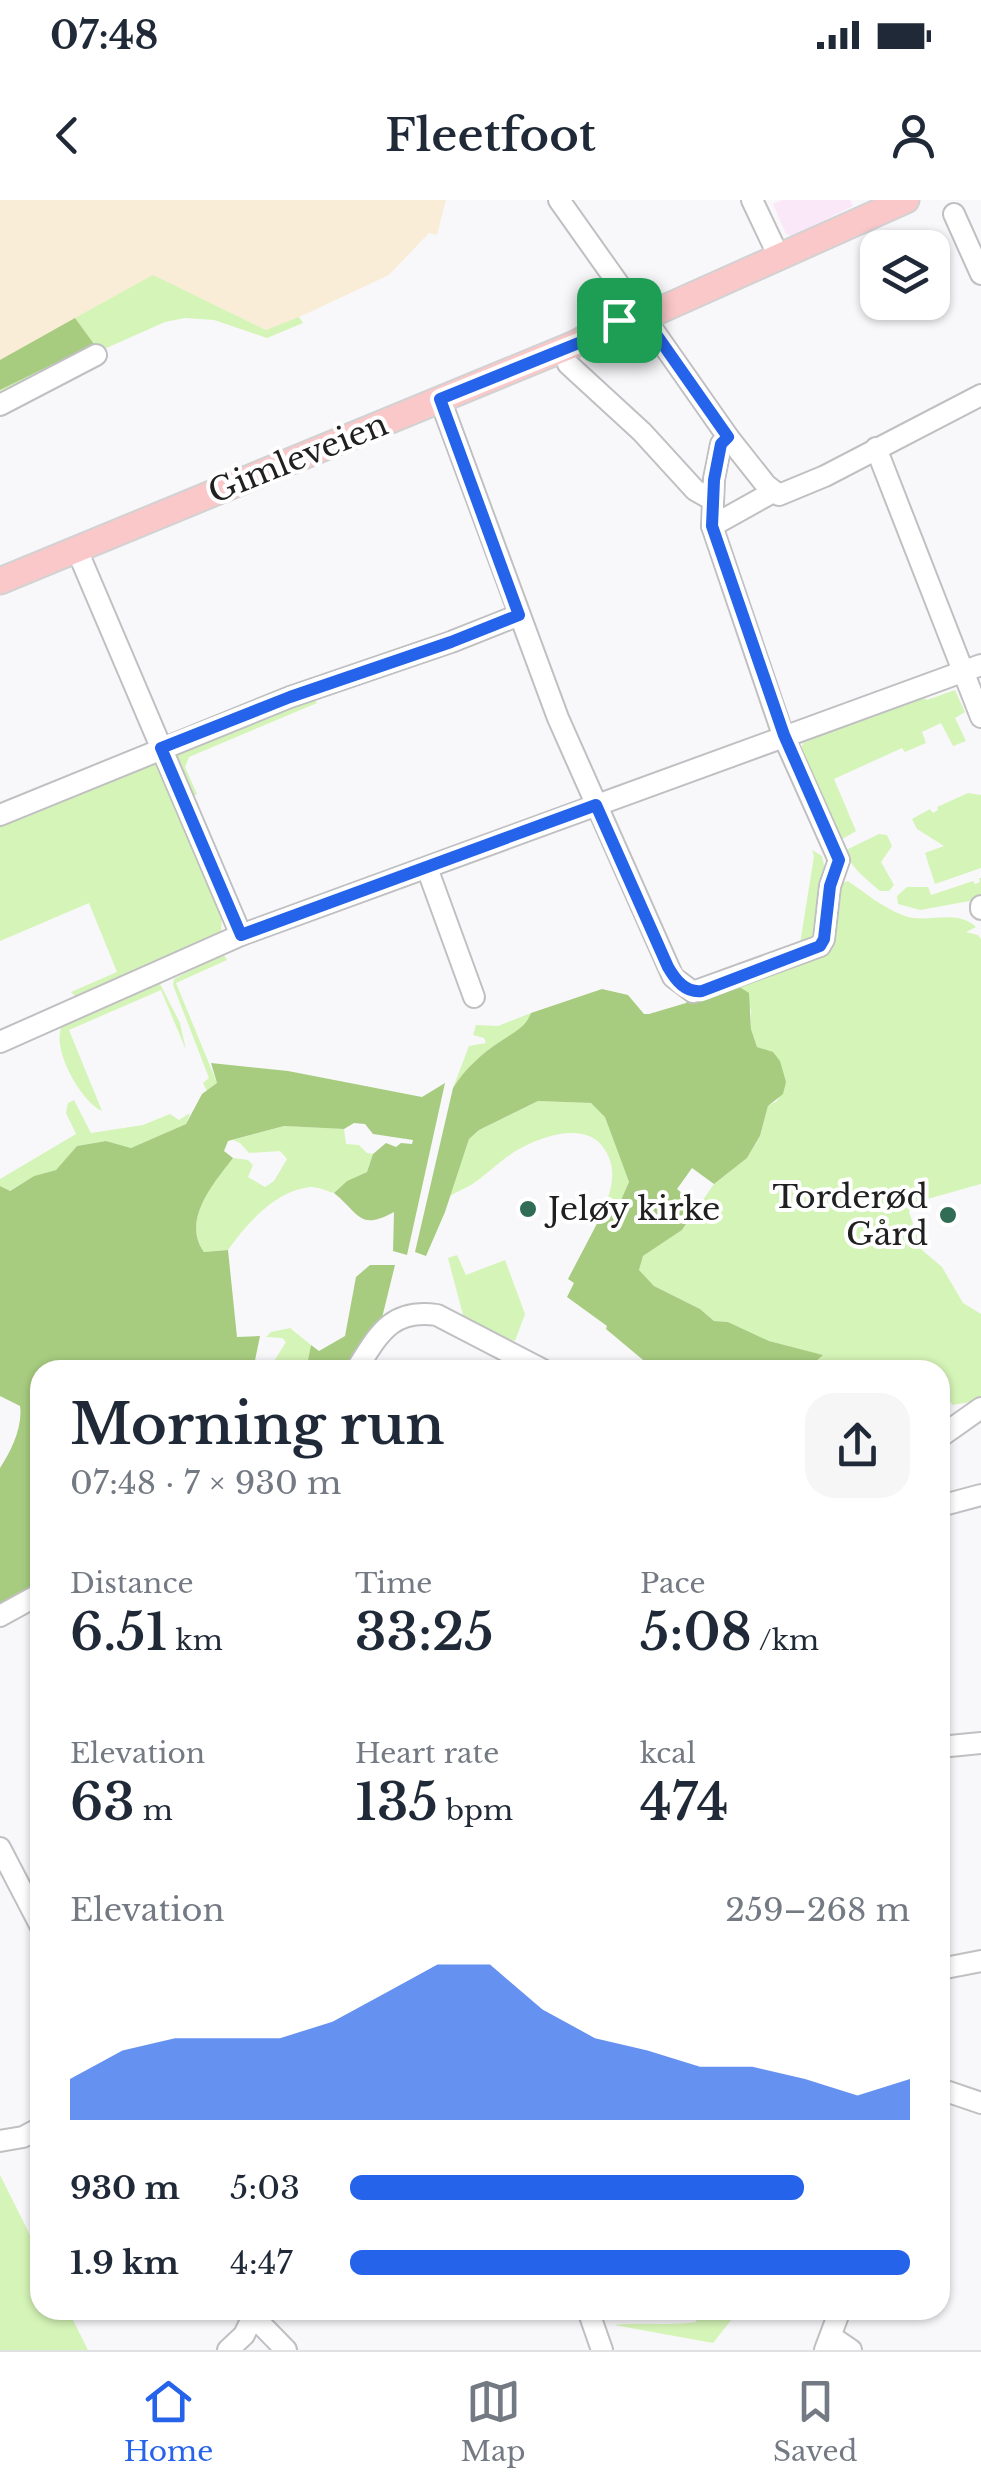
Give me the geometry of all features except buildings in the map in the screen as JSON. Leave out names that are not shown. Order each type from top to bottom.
[{"type":"main road","name":"Gimleveien","points":[[0,581],[596,336],[619,320],[647,316],[906,200]]},
{"type":"street","points":[[559,200],[626,296]]},
{"type":"street","points":[[752,200],[779,258]]},
{"type":"street","points":[[954,214],[981,274]]},
{"type":"street","points":[[647,316],[728,437],[773,492],[784,496],[981,395]]},
{"type":"street","points":[[0,405],[96,356]]},
{"type":"street","points":[[568,364],[642,432],[695,490],[711,499]]},
{"type":"street","points":[[440,399],[519,615],[596,805],[673,976],[694,992],[820,946],[830,886],[839,860],[784,735],[712,526],[711,499],[721,444],[728,437]]},
{"type":"street","points":[[876,448],[972,667],[981,717]]},
{"type":"street","points":[[712,526],[773,492]]},
{"type":"street","points":[[77,550],[241,935]]},
{"type":"street","points":[[0,815],[290,697],[519,615]]},
{"type":"street","points":[[0,1042],[241,935],[972,667]]},
{"type":"street","points":[[427,868],[474,997]]},
{"type":"street","points":[[362,1360],[382,1330],[398,1319],[418,1314],[437,1315],[525,1360]]},
{"type":"street","points":[[950,1430],[981,1408]]},
{"type":"street","points":[[950,1503],[981,1495]]},
{"type":"street","points":[[0,1616],[30,1600]]},
{"type":"street","points":[[950,1746],[981,1743]]},
{"type":"street","points":[[1,1851],[30,1906]]},
{"type":"street","points":[[950,1967],[981,1961]]},
{"type":"street","points":[[950,2092],[981,2102]]},
{"type":"street","points":[[0,2141],[30,2133]]},
{"type":"street","points":[[228,2350],[244,2334],[249,2320]]},
{"type":"street","points":[[259,2320],[286,2350]]},
{"type":"street","points":[[592,2320],[602,2350]]},
{"type":"street","points":[[837,2320],[829,2344],[851,2350]]},
{"type":"shaded area","points":[[0,200],[446,200],[437,235],[429,233],[389,275],[276,328],[266,330],[152,276],[25,376],[0,390]]},
{"type":"shaded area","points":[[782,200],[850,200],[853,206],[792,236],[786,234],[773,204]]},
{"type":"green space","points":[[153,275],[266,330],[299,317],[303,323],[267,338],[214,320],[185,318],[165,322],[102,350],[98,345],[0,399],[0,390],[93,343],[75,318]]},
{"type":"green space","points":[[75,318],[94,344],[0,390],[0,360]]},
{"type":"green space","points":[[955,690],[965,712],[955,718],[966,741],[953,746],[941,723],[922,732],[926,743],[905,752],[902,748],[834,779],[856,831],[839,841],[800,751],[803,743],[918,695],[927,700]]},
{"type":"green space","points":[[298,703],[317,703],[189,757],[185,767],[197,794],[190,798],[177,768],[177,754],[182,749]]},
{"type":"green space","points":[[157,760],[222,912],[221,934],[79,1000],[71,992],[117,972],[89,903],[0,941],[0,822]]},
{"type":"green space","points":[[968,793],[981,795],[981,868],[935,884],[925,853],[944,846],[917,829],[912,819],[930,809],[933,813],[937,807]]},
{"type":"green space","points":[[879,834],[887,835],[892,846],[881,862],[894,885],[889,891],[880,891],[855,868],[844,851]]},
{"type":"green space","points":[[812,850],[822,856],[824,901],[811,945],[799,950],[814,856]]},
{"type":"green space","points":[[981,878],[981,899],[920,910],[898,904],[897,896],[907,887],[928,887],[931,895],[973,881],[975,884],[980,882]]},
{"type":"green space","points":[[848,881],[905,916],[960,918],[976,927],[966,932],[981,939],[981,1184],[913,1203],[909,1212],[922,1250],[942,1267],[963,1303],[981,1314],[981,1400],[953,1405],[950,1402],[950,1360],[817,1360],[822,1355],[769,1341],[728,1322],[714,1321],[700,1309],[654,1286],[639,1270],[643,1256],[682,1230],[714,1184],[747,1158],[760,1137],[768,1106],[777,1101],[786,1082],[765,1050],[757,1047],[751,1029],[751,1010],[738,986],[817,955],[836,885]]},
{"type":"green space","points":[[220,955],[227,960],[176,983],[217,1083],[207,1091],[203,1083],[209,1078],[173,985],[174,979]]},
{"type":"green space","points":[[159,982],[180,1023],[186,1050],[161,990],[69,1030],[102,1111],[85,1096],[69,1072],[60,1045],[63,1024]]},
{"type":"green space","points":[[738,986],[749,993],[751,1029],[757,1047],[773,1052],[786,1082],[783,1094],[768,1106],[760,1136],[747,1158],[714,1184],[692,1168],[677,1189],[698,1206],[682,1230],[643,1256],[639,1270],[654,1286],[700,1309],[714,1321],[728,1322],[769,1341],[823,1355],[817,1360],[643,1360],[607,1326],[567,1297],[574,1283],[568,1279],[601,1216],[621,1200],[629,1182],[605,1117],[591,1103],[538,1101],[479,1130],[469,1139],[426,1256],[415,1252],[453,1088],[474,1062],[519,1029],[531,1013],[602,989],[628,995],[644,1014],[686,1003],[690,998]]},
{"type":"green space","points":[[531,1013],[519,1029],[474,1062],[453,1088],[469,1046],[486,1043],[484,1038],[473,1035],[476,1025],[498,1026]]},
{"type":"green space","points":[[211,1063],[288,1071],[422,1097],[445,1083],[407,1255],[393,1251],[394,1212],[366,1220],[334,1193],[347,1181],[367,1172],[373,1154],[386,1143],[396,1147],[401,1143],[412,1144],[413,1140],[373,1134],[365,1124],[354,1123],[344,1129],[284,1126],[228,1141],[224,1151],[233,1158],[203,1202],[196,1227],[204,1252],[228,1250],[237,1337],[260,1336],[255,1360],[30,1360],[30,1594],[0,1611],[0,1468],[15,1438],[20,1406],[0,1396],[0,1186],[10,1191],[34,1176],[56,1170],[77,1146],[106,1141],[131,1148],[186,1124],[202,1094],[217,1083]]},
{"type":"green space","points":[[74,1100],[91,1133],[143,1125],[170,1114],[179,1120],[190,1113],[186,1124],[131,1148],[106,1141],[77,1146],[56,1170],[34,1176],[9,1191],[0,1186],[0,1179],[76,1134],[66,1113],[68,1103]]},
{"type":"green space","points":[[538,1101],[591,1103],[605,1116],[629,1182],[621,1200],[601,1216],[612,1183],[612,1166],[597,1141],[577,1133],[554,1135],[521,1148],[450,1196],[469,1139],[479,1130]]},
{"type":"green space","points":[[284,1126],[344,1129],[346,1144],[359,1145],[373,1154],[367,1172],[347,1181],[334,1193],[311,1187],[286,1194],[253,1219],[228,1250],[204,1252],[198,1240],[198,1215],[209,1190],[233,1158],[248,1160],[253,1165],[248,1177],[265,1187],[274,1181],[287,1159],[280,1151],[249,1153],[233,1140]]},
{"type":"green space","points":[[457,1255],[466,1275],[505,1260],[525,1314],[515,1341],[498,1338],[452,1313],[463,1315],[448,1258]]},
{"type":"green space","points":[[370,1265],[395,1265],[381,1322],[356,1360],[308,1360],[311,1345],[319,1351],[345,1336],[356,1277]]},
{"type":"green space","points":[[290,1328],[311,1345],[308,1360],[275,1360],[286,1342],[266,1337]]},
{"type":"green space","points":[[0,2175],[30,2235],[30,2320],[73,2320],[88,2350],[0,2350]]},
{"type":"green space","points":[[731,2320],[713,2343],[614,2325],[675,2324]]},
{"type":"place","name":"Jeløy kirke","points":[[528,1209]]},
{"type":"place","name":"Torderød Gård","points":[[948,1215]]},
{"type":"route","points":[[647,316],[728,437],[721,444],[714,480],[712,526],[784,735],[839,860],[830,886],[820,946],[702,991],[682,986],[668,967],[596,805],[241,935],[161,748],[519,615],[440,399],[596,336],[619,320],[647,316]]}]
